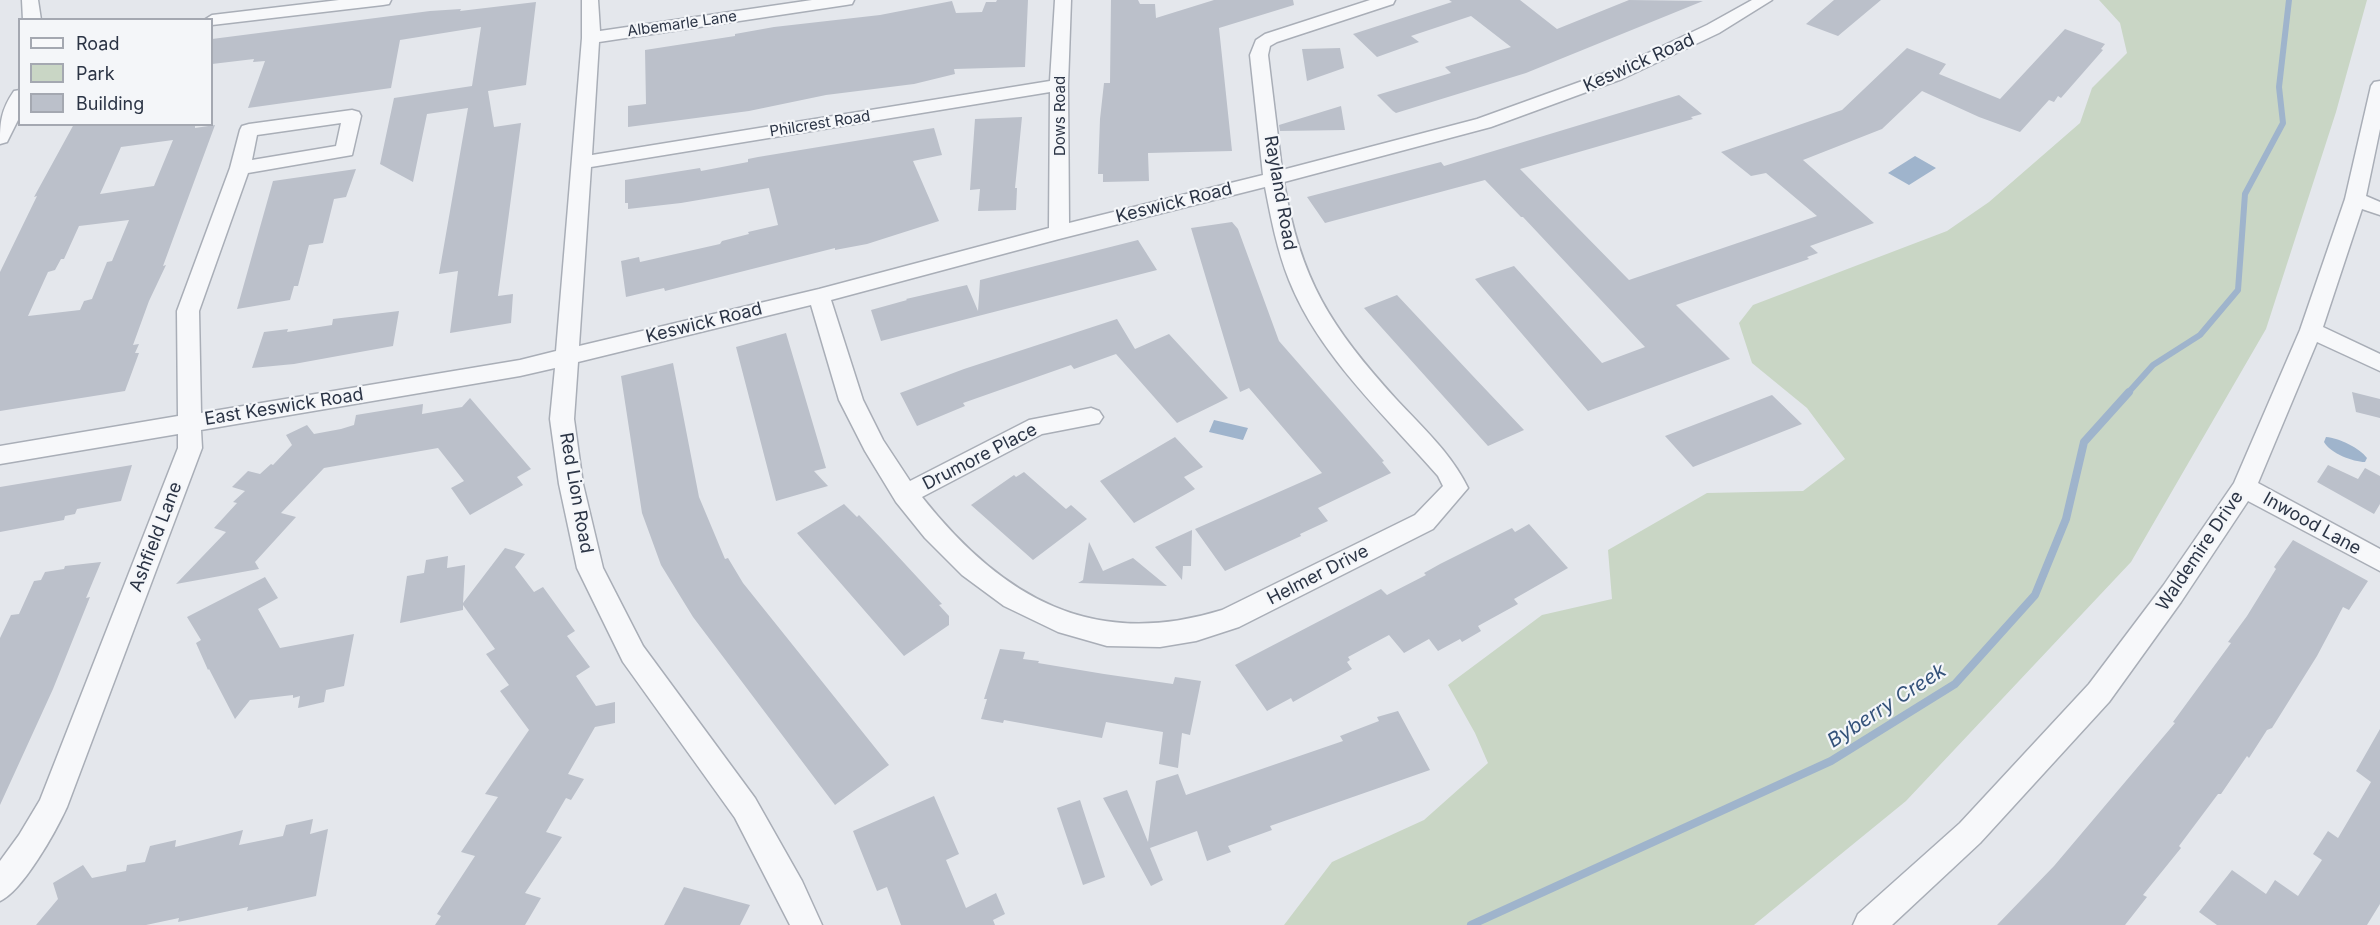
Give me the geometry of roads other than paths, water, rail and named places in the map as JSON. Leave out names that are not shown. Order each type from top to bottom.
[{"type":"street","points":[[30,0],[32,18]]},
{"type":"street","points":[[213,20],[383,0]]},
{"type":"street","name":"Red Lion Road","points":[[590,0],[591,38],[562,419],[571,484],[590,568],[633,654],[745,808],[792,892],[806,925]]},
{"type":"street","name":"Albemarle Lane","points":[[591,38],[846,0]]},
{"type":"street","name":"Dows Road","points":[[1059,232],[1059,85],[1063,0]]},
{"type":"street","name":"Rayland Road","points":[[1387,0],[1271,38],[1262,44],[1259,55],[1275,177],[1281,219],[1292,262],[1313,308],[1349,358],[1448,471],[1456,488],[1452,492]]},
{"type":"street","points":[[1730,0],[1758,4]]},
{"type":"street","name":"Keswick Road","points":[[567,357],[819,296],[1484,123],[1560,96],[1655,57],[1758,4]]},
{"type":"street","name":"Philcrest Road","points":[[581,163],[1059,85]]},
{"type":"street","name":"Waldemire Drive","points":[[1869,925],[1970,833],[2099,693],[2172,594],[2244,486],[2311,330],[2355,199],[2380,86]]},
{"type":"street","points":[[0,138],[18,99]]},
{"type":"street","name":"Ashfield Lane","points":[[0,886],[30,845],[52,807],[190,448],[188,311],[240,168],[249,130],[352,116],[345,151],[240,168]]},
{"type":"street","points":[[2355,199],[2380,209]]},
{"type":"street","name":"Helmer Drive","points":[[819,296],[850,397],[875,450],[905,495],[934,532],[970,566],[1013,599],[1066,626],[1110,634],[1159,636],[1230,619],[1424,522],[1452,492]]},
{"type":"street","points":[[2311,330],[2380,363]]},
{"type":"street","name":"East Keswick Road","points":[[0,455],[520,368],[567,357]]},
{"type":"street","name":"Drumore Place","points":[[905,495],[1038,426],[1091,417]]},
{"type":"street","name":"Inwood Lane","points":[[2244,486],[2380,561]]},
{"type":"water","points":[[1915,156],[1936,168],[1909,185],[1888,173]]},
{"type":"water","points":[[1214,420],[1248,428],[1243,440],[1209,432]]},
{"type":"water","points":[[2326,437],[2337,439],[2354,447],[2367,458],[2365,462],[2348,459],[2336,453],[2324,442]]},
{"type":"waterway","name":"Byberry Creek","points":[[2127,394],[2153,365],[2200,335],[2238,290],[2245,194],[2283,123],[2279,87],[2289,0]]},
{"type":"waterway","name":"Byberry Creek","points":[[1471,925],[1831,761],[1955,684],[2035,595],[2066,519],[2084,442],[2129,392]]}]
